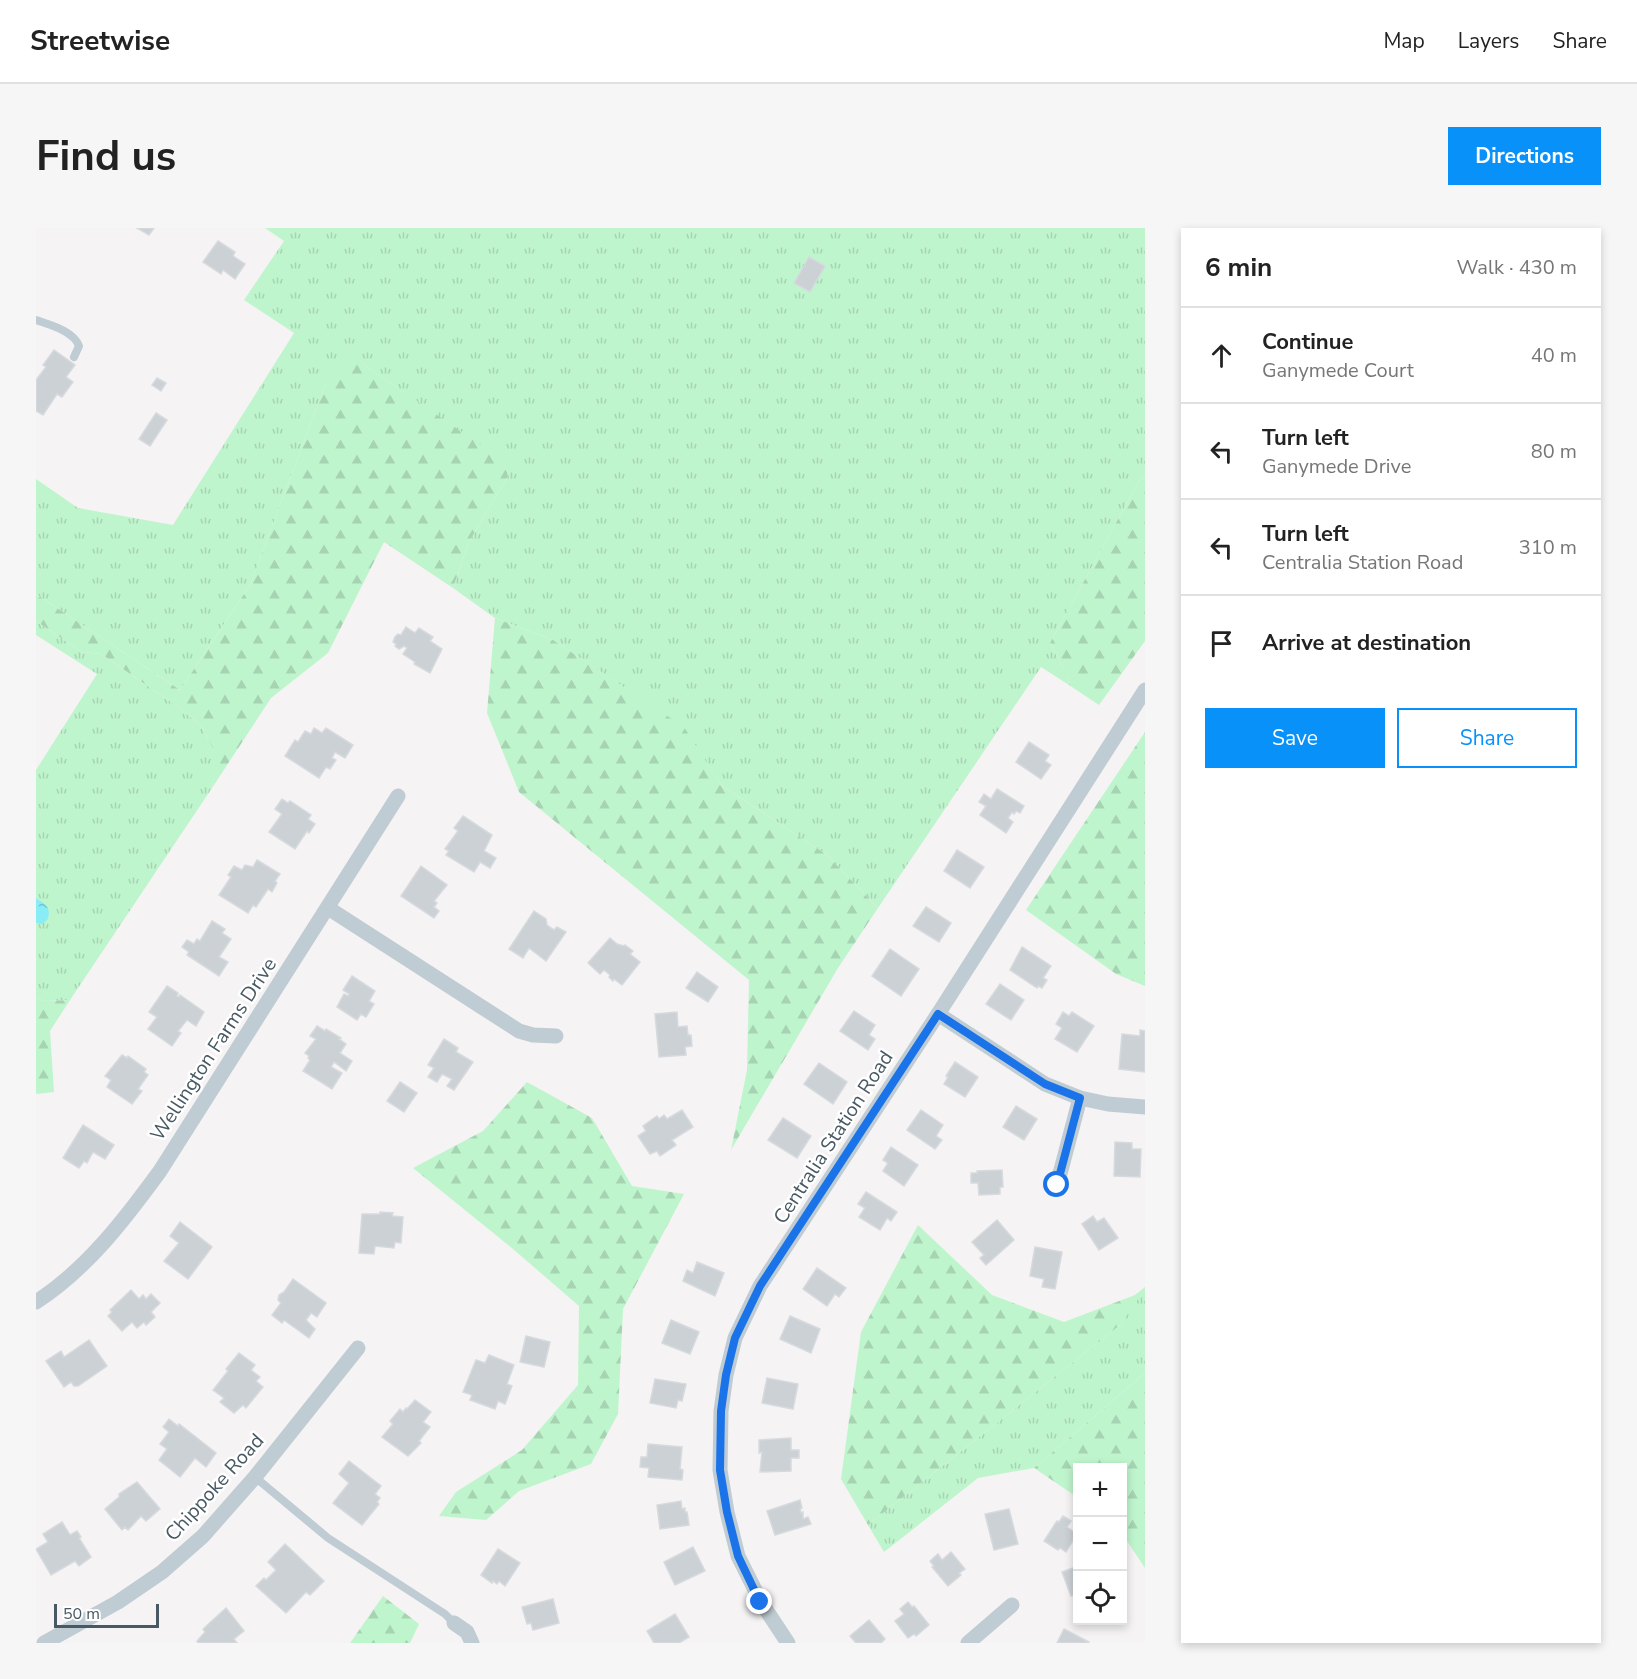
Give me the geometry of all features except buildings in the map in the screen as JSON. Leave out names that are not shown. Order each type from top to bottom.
[{"type":"street","name":"Centralia Station Road","points":[[788,1643],[760,1602],[738,1556],[727,1512],[720,1470],[721,1411],[726,1375],[735,1338],[760,1286],[938,1014],[1145,690]]},
{"type":"street","name":"Wellington Farms Drive","points":[[36,1302],[70,1276],[103,1243],[160,1171],[398,796]]},
{"type":"street","points":[[328,908],[519,1031],[533,1035],[556,1036]]},
{"type":"street","points":[[938,1014],[1045,1084],[1080,1098],[1108,1104],[1145,1107]]},
{"type":"street","points":[[1057,1185],[1080,1098]]},
{"type":"street","name":"Chippoke Road","points":[[44,1643],[118,1602],[162,1572],[203,1536],[255,1478],[358,1348]]},
{"type":"street","points":[[968,1643],[1012,1605]]},
{"type":"street","points":[[454,1623],[467,1632],[472,1643]]},
{"type":"lane","points":[[36,320],[54,326],[77,341],[79,346],[74,357]]},
{"type":"lane","points":[[255,1478],[328,1538],[445,1614],[454,1623]]},
{"type":"green space","points":[[265,228],[1145,228],[1145,476],[1139,481],[1050,643],[1068,677],[1069,685],[1041,667],[878,908],[827,855],[721,785],[683,727],[553,640],[495,618],[453,588],[468,544],[508,476],[504,462],[363,364],[326,383],[250,585],[180,690],[36,594],[36,479],[78,508],[173,525],[294,333],[244,300],[284,241]]},
{"type":"green space","points":[[363,364],[504,461],[508,476],[468,544],[453,588],[384,542],[328,653],[271,698],[212,788],[214,750],[201,726],[180,708],[101,654],[82,652],[36,621],[36,594],[180,690],[250,585],[326,383],[336,368]]},
{"type":"green space","points":[[1145,476],[1145,641],[1099,705],[1069,685],[1068,677],[1050,643],[1139,481]]},
{"type":"green space","points":[[495,618],[553,640],[684,727],[721,785],[827,855],[878,908],[838,968],[731,1150],[747,1070],[749,980],[519,792],[487,713]]},
{"type":"green space","points":[[36,621],[82,652],[101,654],[180,708],[201,726],[214,750],[212,788],[70,1000],[44,1001],[36,997],[36,770],[97,674],[36,635]]},
{"type":"green space","points":[[1145,732],[1145,986],[1116,974],[1026,910]]},
{"type":"green space","points":[[36,997],[44,1001],[70,1000],[50,1031],[54,1092],[36,1094]]},
{"type":"green space","points":[[527,1082],[592,1118],[632,1186],[684,1194],[623,1309],[618,1414],[591,1464],[519,1491],[486,1520],[439,1516],[456,1492],[522,1450],[578,1385],[579,1306],[413,1168],[483,1131]]},
{"type":"green space","points":[[918,1225],[992,1295],[1064,1322],[1135,1295],[1145,1287],[1145,1289],[1120,1325],[868,1525],[841,1479],[861,1332]]},
{"type":"green space","points":[[1145,1287],[1145,1373],[1034,1468],[978,1478],[884,1552],[868,1525],[1120,1325]]},
{"type":"green space","points":[[1145,1373],[1145,1568],[1127,1541],[1127,1463],[1073,1463],[1073,1494],[1034,1468]]},
{"type":"green space","points":[[383,1596],[419,1624],[410,1643],[350,1643]]},
{"type":"water","points":[[36,898],[45,905],[49,912],[48,919],[42,924],[36,923]]},
{"type":"route","points":[[760,1602],[738,1556],[720,1470],[721,1411],[726,1375],[735,1338],[760,1286],[938,1014],[1045,1084],[1080,1098],[1057,1185]]}]
